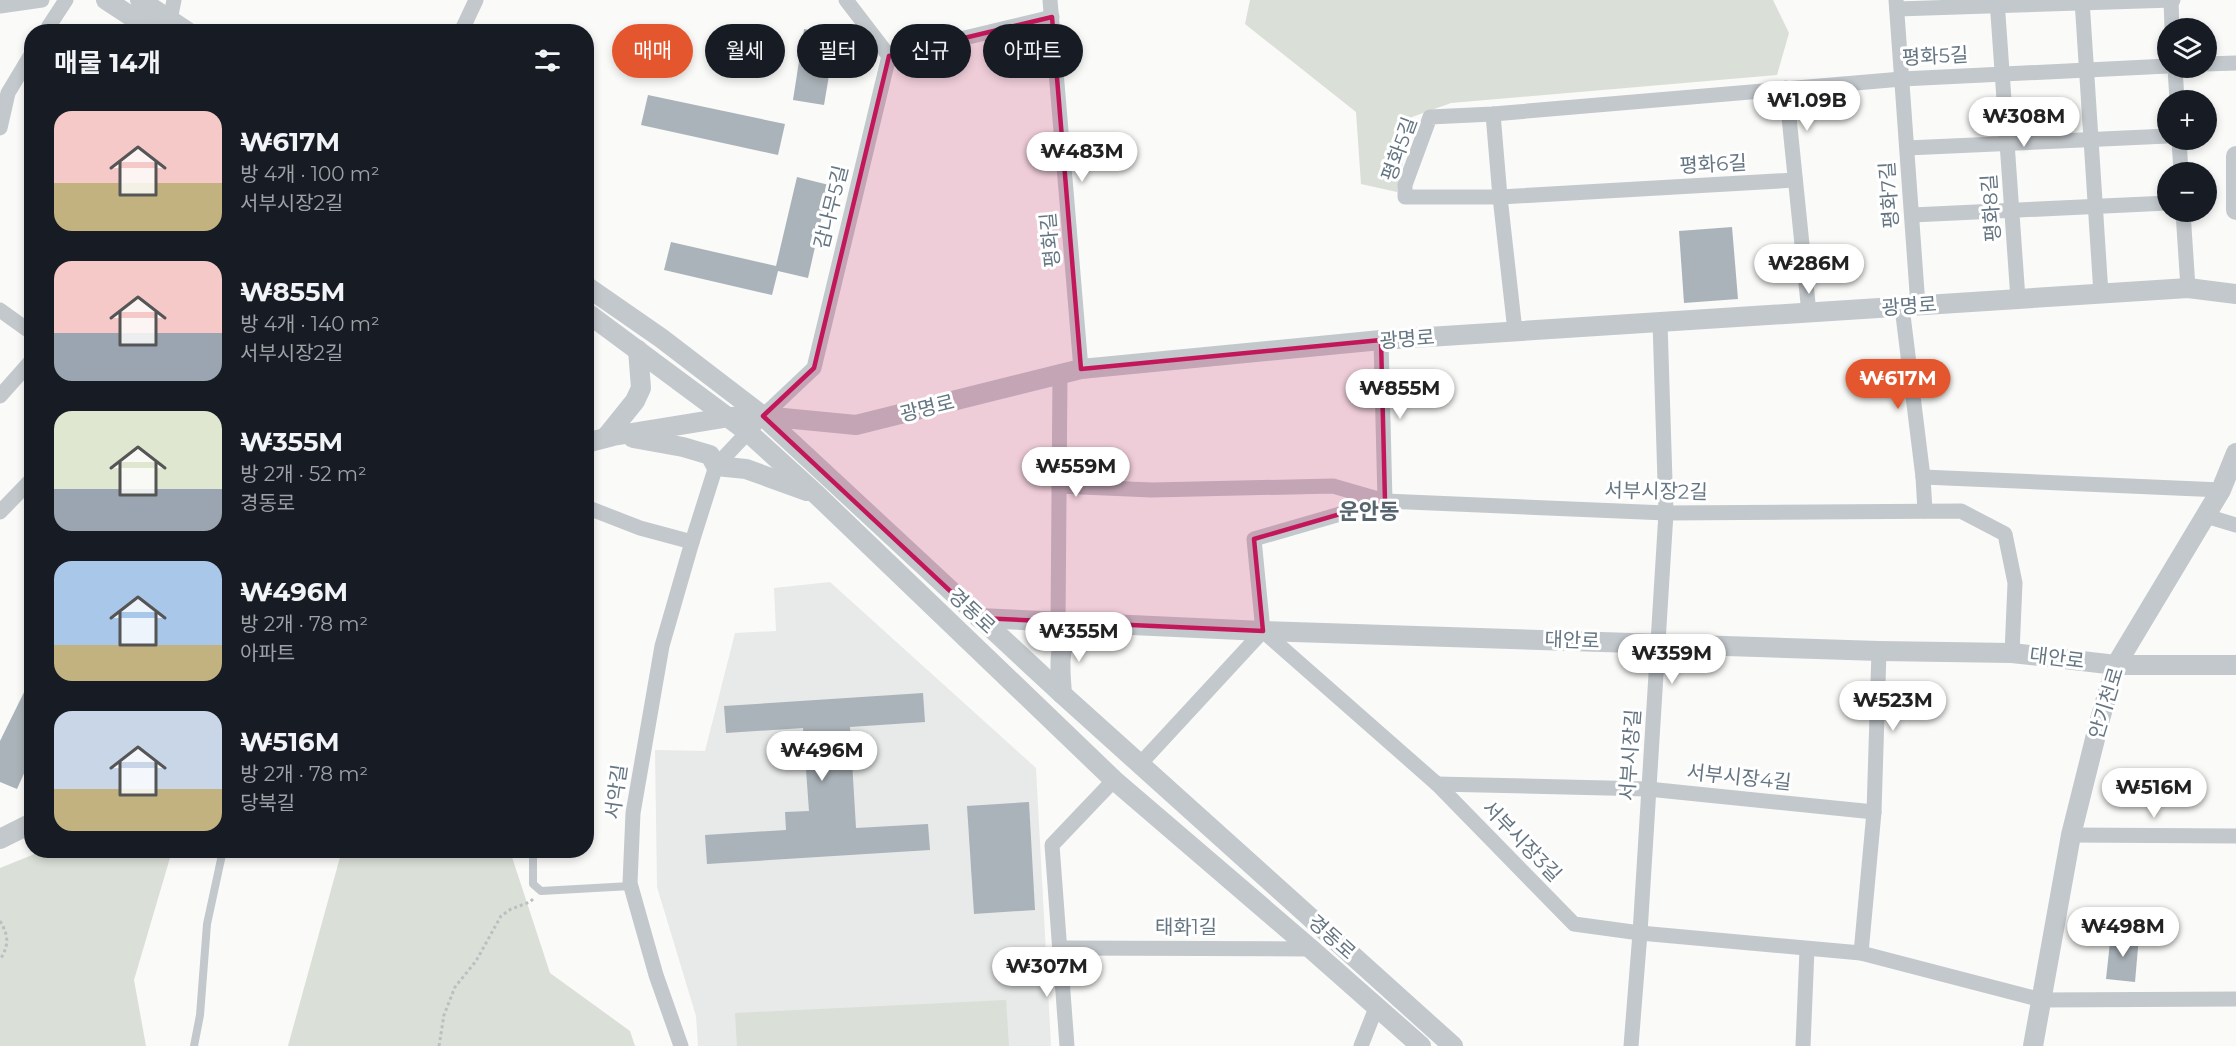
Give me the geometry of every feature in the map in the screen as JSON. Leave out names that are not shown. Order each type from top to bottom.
[{"type":"street","points":[[0,6],[42,0]]},
{"type":"street","points":[[50,24],[66,0]]},
{"type":"street","points":[[106,0],[158,24]]},
{"type":"street","points":[[140,0],[160,24]]},
{"type":"street","points":[[163,24],[174,0]]},
{"type":"street","points":[[465,24],[476,0]]},
{"type":"street","points":[[846,0],[889,56],[1052,17]]},
{"type":"street","name":"평화길","points":[[1050,0],[1081,369]]},
{"type":"street","points":[[1998,3],[2172,0],[2172,18]]},
{"type":"street","points":[[2082,2],[2101,294]]},
{"type":"street","name":"평화7길","points":[[1910,306],[1912,215],[1896,4],[1998,3]]},
{"type":"street","name":"평화8길","points":[[1998,3],[2019,299]]},
{"type":"street","name":"감나무5길","points":[[763,416],[814,368],[889,56]]},
{"type":"street","points":[[2217,64],[2236,63]]},
{"type":"street","points":[[0,128],[8,93],[24,66]]},
{"type":"street","name":"평화5길","points":[[1500,197],[1405,197],[1405,185],[1431,117],[1493,114],[1902,79],[2157,67]]},
{"type":"street","points":[[1786,88],[1809,314]]},
{"type":"street","points":[[1493,114],[1515,332]]},
{"type":"street","points":[[1907,148],[2157,136]]},
{"type":"street","points":[[2236,156],[2236,210]]},
{"type":"street","name":"평화6길","points":[[1500,197],[1796,180]]},
{"type":"street","points":[[1912,215],[2157,203]]},
{"type":"street","points":[[2184,222],[2188,288]]},
{"type":"street","name":"광명로","points":[[594,441],[610,436],[730,417],[763,416],[856,425],[1081,369],[1381,340],[2188,288],[2236,294]]},
{"type":"street","name":"경동로","points":[[594,292],[661,338],[763,416],[979,618],[1453,1046]]},
{"type":"street","points":[[1910,306],[1925,511]]},
{"type":"street","points":[[0,309],[24,327]]},
{"type":"street","name":"경동로","points":[[594,318],[749,433],[817,495],[1113,780],[1311,948],[1421,1046]]},
{"type":"street","name":"서부시장길","points":[[1631,1046],[1666,513],[1660,322]]},
{"type":"street","points":[[1059,486],[1152,490],[1333,486],[1385,501],[1381,340]]},
{"type":"street","points":[[638,350],[641,388],[635,401],[610,436],[650,440],[701,452],[710,455],[716,466],[746,469],[817,495]]},
{"type":"street","points":[[0,396],[24,369]]},
{"type":"street","points":[[1058,622],[1060,374]]},
{"type":"street","name":"서악길","points":[[681,1046],[656,975],[631,886],[633,813],[662,646],[716,466],[763,416]]},
{"type":"street","name":"안기천로","points":[[2033,1046],[2071,835],[2116,665],[2221,490],[2236,453]]},
{"type":"street","points":[[1923,477],[2221,490]]},
{"type":"street","points":[[0,512],[24,487]]},
{"type":"street","name":"서부시장2길","points":[[1263,631],[1254,539],[1385,501],[1666,513],[1961,512],[2005,534],[2014,583],[2012,653]]},
{"type":"street","points":[[594,510],[640,528],[692,542]]},
{"type":"street","points":[[2206,516],[2236,525]]},
{"type":"street","name":"대안로","points":[[979,618],[1263,631],[1879,651],[2012,653],[2116,665],[2236,665]]},
{"type":"street","points":[[1062,693],[1060,652],[1065,638],[1081,623]]},
{"type":"street","points":[[1140,765],[1263,631]]},
{"type":"street","name":"서부시장3길","points":[[1263,631],[1437,784],[1574,924],[1640,933],[1861,953],[2042,1000],[2236,999]]},
{"type":"street","points":[[1861,953],[1874,812],[1879,651]]},
{"type":"street","points":[[1067,1046],[1052,846],[1113,780]]},
{"type":"street","name":"서부시장4길","points":[[1437,784],[1648,789],[1874,812]]},
{"type":"street","points":[[0,839],[24,827]]},
{"type":"street","points":[[2071,835],[2236,836]]},
{"type":"street","name":"태화1길","points":[[1061,948],[1311,948]]},
{"type":"street","points":[[1803,1046],[1808,949]]},
{"type":"street","points":[[1361,1046],[1376,1008]]},
{"type":"lane","points":[[194,1046],[200,1015],[207,924],[221,858]]},
{"type":"lane","points":[[533,858],[533,884],[541,891],[631,886]]},
{"type":"path","points":[[440,1046],[444,1015],[455,987],[476,961],[501,916],[510,909],[530,902],[541,891]]},
{"type":"path","points":[[0,921],[6,931],[8,942],[0,960]]},
{"type":"highlighted area","points":[[1052,17],[1081,369],[1381,340],[1385,501],[1254,539],[1263,631],[979,618],[763,416],[814,368],[889,56]]},
{"type":"shaded area","points":[[1250,0],[1773,0],[1789,33],[1777,75],[1451,103],[1412,117],[1397,192],[1361,184],[1356,112],[1245,24]]},
{"type":"shaded area","points":[[830,582],[1036,768],[1051,1046],[698,1046],[696,1016],[657,887],[655,750],[705,751],[735,633],[776,631],[774,588]]},
{"type":"shaded area","points":[[25,858],[170,858],[134,980],[146,1046],[0,1046],[0,868]]},
{"type":"shaded area","points":[[340,858],[512,858],[550,973],[630,1031],[635,1046],[288,1046]]},
{"type":"shaded area","points":[[1006,1000],[1009,1046],[737,1046],[735,1013]]},
{"type":"building","points":[[797,74],[797,78],[829,78],[824,105],[793,100]]},
{"type":"building","points":[[648,95],[785,124],[778,155],[641,125]]},
{"type":"building","points":[[797,177],[829,185],[808,278],[778,271],[772,295],[664,270],[671,242],[776,266]]},
{"type":"building","points":[[1732,227],[1738,299],[1684,303],[1679,231]]},
{"type":"building","points":[[24,692],[24,774],[17,789],[0,782],[0,741]]},
{"type":"building","points":[[923,693],[925,722],[850,727],[856,828],[928,824],[930,850],[707,864],[705,835],[786,830],[785,812],[809,811],[803,728],[726,733],[724,706]]},
{"type":"building","points":[[1029,802],[1035,910],[974,914],[967,806]]},
{"type":"building","points":[[2111,933],[2139,936],[2135,982],[2106,979]]},
{"type":"district","name":"운안동","points":[[1369,511]]}]
